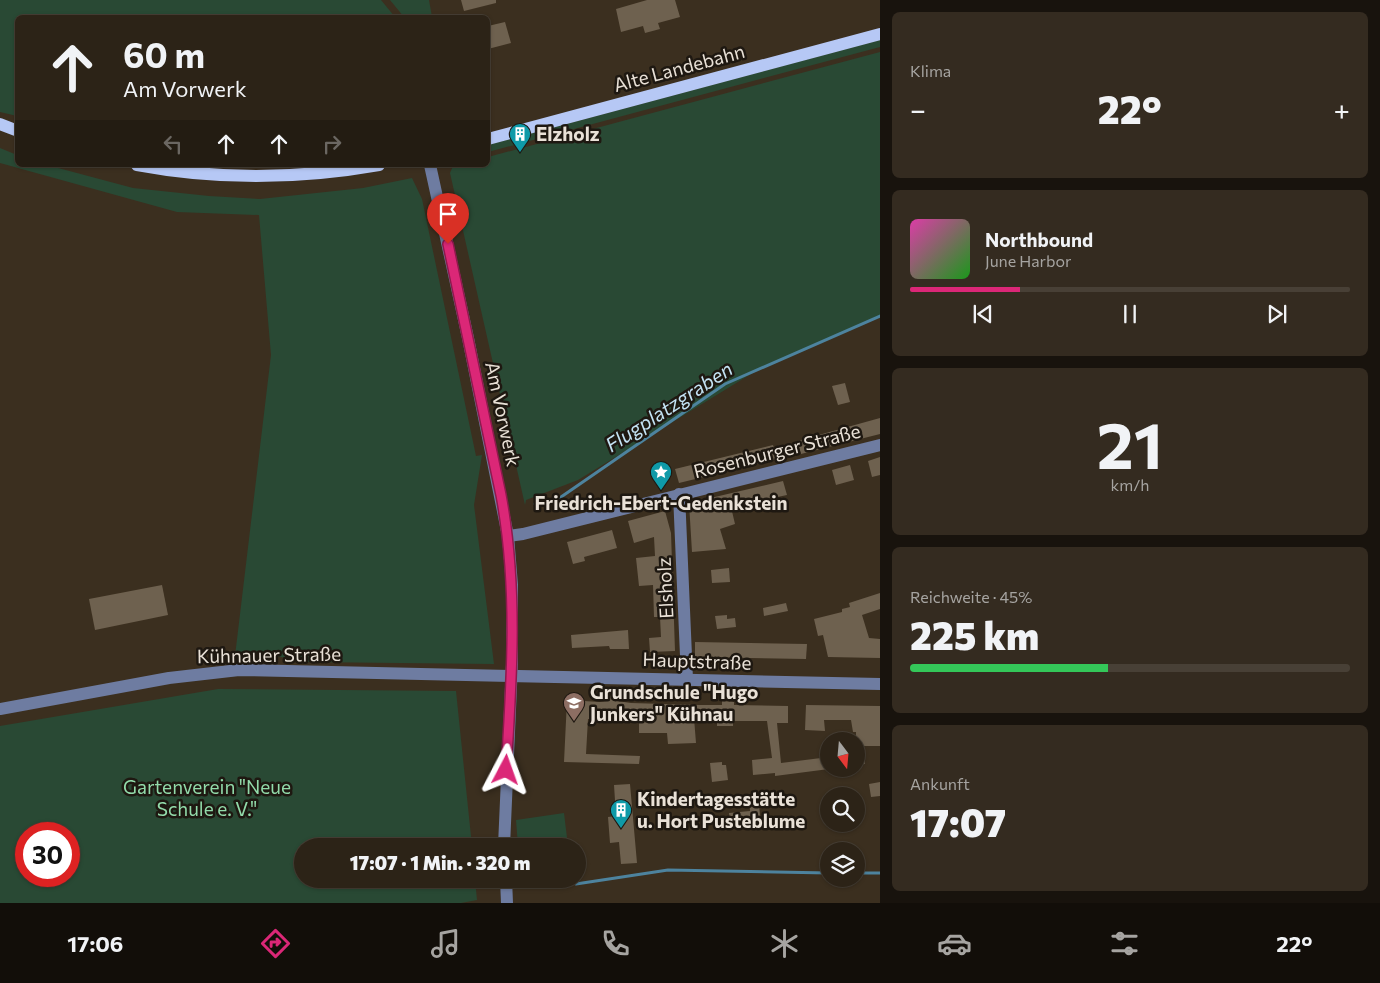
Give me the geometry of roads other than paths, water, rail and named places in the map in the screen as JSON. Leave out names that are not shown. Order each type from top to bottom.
[{"type":"main road","name":"Alte Landebahn","points":[[490,138],[880,34]]},
{"type":"main road","points":[[0,124],[15,130]]},
{"type":"main road","points":[[152,167],[205,174],[270,176],[340,171],[366,167]]},
{"type":"street","name":"Am Vorwerk","points":[[430,167],[472,357],[508,536],[512,585],[512,675],[504,838]]},
{"type":"street","name":"Rosenburger Straße","points":[[508,536],[523,534],[880,445]]},
{"type":"street","name":"Elsholz","points":[[679,494],[687,679]]},
{"type":"street","name":"Kühnauer Straße","points":[[0,709],[216,672],[263,669],[512,675]]},
{"type":"street","name":"Hauptstraße","points":[[512,675],[880,684]]},
{"type":"street","points":[[507,888],[508,903]]},
{"type":"waterway","name":"Flugplatzgraben","points":[[535,504],[546,505],[561,497],[725,384],[880,316]]},
{"type":"waterway","points":[[586,882],[668,870],[820,873]]},
{"type":"waterway","points":[[865,873],[880,873]]},
{"type":"place","name":"Elzholz","points":[[520,153]]},
{"type":"place","name":"Friedrich-Ebert-Gedenkstein","points":[[661,491]]},
{"type":"place","name":"Grundschule \"Hugo Junkers\" Kühnau","points":[[574,722]]},
{"type":"place","name":"Kindertagesstätte u. Hort Pusteblume","points":[[621,829]]},
{"type":"park label","name":"Gartenverein \"Neue Schule e. V.\"","points":[[207,798]]}]
